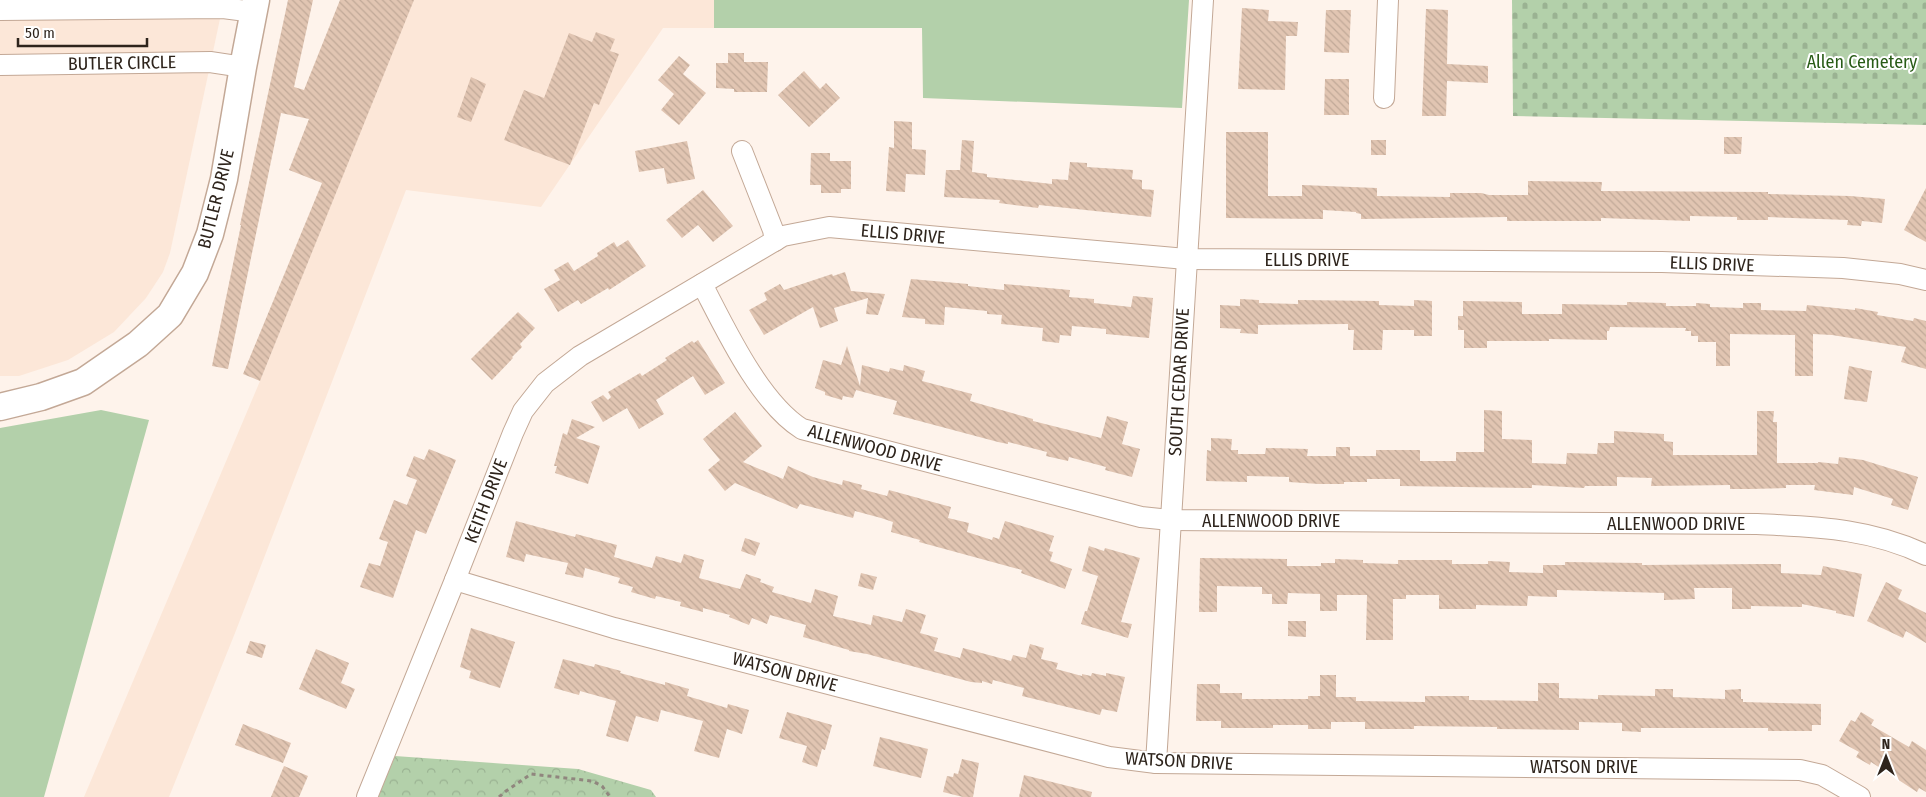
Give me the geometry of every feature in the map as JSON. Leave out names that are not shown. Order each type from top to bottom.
[{"type":"street","name":"SOUTH CEDAR DRIVE","points":[[1156,763],[1203,0]]},
{"type":"street","points":[[1384,98],[1388,0]]},
{"type":"street","points":[[0,10],[255,6]]},
{"type":"street","name":"BUTLER DRIVE","points":[[0,407],[41,397],[83,382],[138,344],[170,315],[195,273],[210,234],[224,179],[255,6]]},
{"type":"street","name":"BUTLER CIRCLE","points":[[0,65],[210,62],[243,67]]},
{"type":"street","points":[[742,151],[773,230],[775,241]]},
{"type":"street","name":"ELLIS DRIVE","points":[[702,284],[783,236],[828,227],[1186,259],[1681,263],[1844,268],[1900,274],[1926,280]]},
{"type":"street","name":"ALLENWOOD DRIVE","points":[[702,284],[737,351],[763,389],[793,423],[802,429],[1141,516],[1170,520],[1757,524],[1837,528],[1888,540],[1926,555]]},
{"type":"street","name":"KEITH DRIVE","points":[[367,797],[523,411],[545,383],[580,356],[702,284]]},
{"type":"street","name":"WATSON DRIVE","points":[[455,580],[661,640],[1109,757],[1156,763],[1791,769],[1822,775],[1860,797]]},
{"type":"path","points":[[499,797],[506,790],[531,774],[592,781],[602,786],[610,797]]},
{"type":"shaded area","points":[[0,0],[224,0],[170,253],[163,272],[146,298],[114,332],[68,360],[19,376],[0,376]]},
{"type":"shaded area","points":[[413,0],[714,0],[714,28],[663,28],[541,207],[406,190],[235,633],[169,797],[84,797],[260,381]]},
{"type":"green space","points":[[714,0],[1189,0],[1182,108],[923,98],[922,28],[714,28]]},
{"type":"green space","name":"Allen Cemetery","points":[[1512,0],[1926,0],[1926,125],[1513,116]]},
{"type":"green space","points":[[101,410],[149,420],[44,797],[0,797],[0,428]]},
{"type":"green space","points":[[395,756],[578,769],[651,790],[656,797],[378,797]]},
{"type":"building","points":[[288,0],[313,0],[294,87],[304,90],[340,0],[414,0],[260,381],[243,374],[322,183],[289,170],[309,119],[281,113],[228,369],[212,366]]},
{"type":"building","points":[[1242,8],[1269,10],[1268,21],[1298,22],[1297,36],[1286,36],[1285,90],[1238,89]]},
{"type":"building","points":[[1426,9],[1448,10],[1447,64],[1488,66],[1488,83],[1447,81],[1446,116],[1422,116]]},
{"type":"building","points":[[1326,10],[1351,10],[1349,53],[1324,52]]},
{"type":"building","points":[[596,32],[615,39],[610,51],[619,54],[599,105],[594,103],[570,165],[504,140],[524,90],[544,98],[569,33],[592,42]]},
{"type":"building","points":[[728,53],[744,53],[744,62],[768,62],[767,92],[734,92],[734,89],[716,88],[716,63],[728,63]]},
{"type":"building","points":[[679,56],[690,65],[683,74],[706,93],[679,125],[661,110],[674,94],[658,80]]},
{"type":"building","points":[[804,71],[820,89],[826,83],[840,98],[809,127],[778,95]]},
{"type":"building","points":[[471,77],[486,84],[471,122],[457,117]]},
{"type":"building","points":[[1325,79],[1349,79],[1349,115],[1324,115]]},
{"type":"building","points":[[894,121],[912,122],[912,149],[926,150],[925,175],[906,174],[905,192],[886,191],[889,147],[894,148]]},
{"type":"building","points":[[1226,132],[1268,132],[1268,196],[1302,196],[1302,185],[1377,188],[1377,196],[1450,197],[1450,193],[1528,195],[1528,181],[1602,182],[1601,191],[1768,192],[1768,194],[1850,196],[1885,199],[1882,223],[1862,221],[1861,226],[1847,225],[1848,220],[1768,217],[1768,220],[1737,220],[1737,217],[1690,216],[1690,221],[1601,218],[1601,221],[1507,221],[1507,217],[1361,219],[1361,214],[1356,212],[1323,210],[1323,219],[1226,218]]},
{"type":"building","points":[[1724,137],[1742,137],[1741,154],[1724,154]]},
{"type":"building","points":[[962,140],[974,141],[972,172],[987,174],[987,177],[1052,184],[1052,179],[1068,180],[1070,162],[1087,163],[1087,167],[1133,170],[1132,179],[1142,180],[1142,189],[1154,190],[1151,217],[1039,205],[1038,208],[999,203],[1000,200],[944,197],[946,170],[960,170]]},
{"type":"building","points":[[1371,140],[1386,140],[1386,155],[1371,155]]},
{"type":"building","points":[[687,141],[695,179],[667,184],[664,168],[639,172],[635,151]]},
{"type":"building","points":[[811,153],[830,153],[830,161],[851,161],[851,189],[841,189],[841,193],[821,193],[821,185],[810,185]]},
{"type":"building","points":[[1926,188],[1926,242],[1904,230]]},
{"type":"building","points":[[703,190],[733,226],[713,242],[698,225],[682,238],[666,220]]},
{"type":"building","points":[[628,240],[646,266],[609,290],[608,288],[581,304],[578,300],[558,312],[544,289],[560,280],[554,270],[568,262],[574,271],[598,256],[597,253],[614,242],[617,247]]},
{"type":"building","points":[[845,272],[851,291],[885,294],[878,315],[866,314],[868,298],[834,308],[838,321],[820,328],[813,307],[764,335],[749,310],[767,300],[764,293],[780,284],[784,290],[832,274],[833,276]]},
{"type":"building","points":[[911,279],[968,284],[968,286],[1004,290],[1004,284],[1070,290],[1069,297],[1094,299],[1094,303],[1131,307],[1133,296],[1153,298],[1149,338],[1106,334],[1106,329],[1072,326],[1071,336],[1060,335],[1059,343],[1042,341],[1043,328],[1001,324],[1002,315],[987,314],[987,311],[945,307],[944,325],[925,324],[925,319],[902,317]]},
{"type":"building","points":[[1240,299],[1259,300],[1259,303],[1298,304],[1298,300],[1379,301],[1379,305],[1414,306],[1414,300],[1432,301],[1432,336],[1414,336],[1414,330],[1383,330],[1382,350],[1353,350],[1354,330],[1348,330],[1348,324],[1258,325],[1258,334],[1240,333],[1241,329],[1220,328],[1220,305],[1240,306]]},
{"type":"building","points":[[1463,301],[1522,302],[1522,314],[1562,314],[1562,304],[1627,305],[1627,302],[1666,303],[1666,306],[1696,306],[1696,303],[1710,304],[1710,307],[1743,308],[1743,303],[1761,303],[1761,310],[1806,311],[1807,305],[1855,310],[1855,308],[1878,312],[1877,315],[1913,321],[1914,318],[1926,321],[1926,369],[1901,362],[1906,347],[1832,335],[1813,334],[1813,376],[1795,376],[1795,335],[1730,334],[1730,366],[1716,366],[1716,342],[1698,342],[1698,336],[1691,336],[1691,331],[1685,331],[1686,328],[1610,327],[1609,331],[1607,331],[1607,340],[1487,341],[1487,348],[1464,348],[1464,330],[1458,330],[1458,316],[1463,316]]},
{"type":"building","points":[[518,312],[535,328],[520,344],[522,347],[513,358],[492,380],[471,359]]},
{"type":"building","points":[[698,340],[725,383],[705,395],[693,376],[656,400],[664,414],[639,429],[627,408],[603,422],[591,402],[603,395],[608,400],[611,397],[608,392],[640,373],[642,376],[667,360],[665,358],[692,341],[694,343]]},
{"type":"building","points":[[847,346],[860,386],[862,365],[889,372],[890,368],[903,371],[904,365],[925,371],[922,381],[972,394],[970,401],[1033,419],[1033,421],[1101,438],[1107,416],[1128,422],[1122,444],[1140,449],[1132,477],[1105,470],[1106,467],[1069,457],[1068,461],[1046,456],[1047,452],[1008,442],[1008,444],[998,442],[893,414],[897,401],[856,390],[853,398],[843,396],[842,400],[825,395],[825,392],[815,388],[823,360],[841,365]]},
{"type":"building","points":[[1849,366],[1872,371],[1867,402],[1844,399]]},
{"type":"building","points":[[1484,410],[1502,411],[1502,439],[1532,440],[1532,463],[1566,464],[1567,453],[1597,454],[1598,443],[1614,443],[1614,431],[1664,434],[1664,441],[1673,442],[1673,455],[1757,455],[1757,411],[1774,411],[1773,422],[1777,422],[1777,463],[1818,462],[1838,464],[1839,457],[1863,460],[1918,477],[1908,510],[1891,505],[1893,499],[1854,487],[1853,495],[1814,490],[1815,485],[1786,485],[1786,488],[1750,489],[1730,489],[1730,485],[1651,486],[1652,478],[1617,477],[1617,486],[1585,486],[1584,488],[1532,485],[1532,488],[1400,486],[1400,479],[1367,479],[1367,482],[1319,484],[1289,482],[1289,477],[1247,476],[1247,482],[1206,481],[1207,450],[1211,451],[1211,438],[1232,439],[1231,450],[1238,450],[1238,454],[1265,454],[1266,448],[1308,449],[1307,456],[1336,456],[1336,447],[1350,447],[1350,456],[1376,456],[1376,450],[1420,450],[1420,461],[1456,461],[1456,452],[1484,452]]},
{"type":"building","points":[[735,412],[762,446],[743,462],[783,479],[788,466],[813,477],[842,485],[843,480],[862,485],[861,489],[887,496],[889,490],[951,507],[948,518],[969,523],[967,532],[992,540],[993,537],[999,539],[1005,521],[1054,536],[1049,551],[1053,552],[1050,561],[1072,569],[1065,589],[1021,573],[1022,570],[919,542],[920,540],[891,532],[893,522],[881,518],[855,511],[853,518],[800,504],[797,509],[735,483],[725,491],[708,470],[720,460],[703,439]]},
{"type":"building","points":[[572,419],[595,427],[576,438],[600,446],[588,484],[555,473],[557,466],[554,466],[563,433],[567,435]]},
{"type":"building","points":[[429,449],[456,460],[426,534],[416,530],[393,598],[360,587],[369,563],[380,566],[388,542],[379,539],[394,500],[407,505],[417,480],[406,476],[414,456],[424,460]]},
{"type":"building","points":[[516,521],[575,537],[576,534],[617,545],[614,557],[652,568],[656,556],[681,563],[684,554],[704,560],[699,578],[740,589],[746,574],[761,579],[760,582],[774,587],[772,592],[811,603],[815,589],[838,596],[833,616],[871,625],[873,615],[902,622],[906,609],[926,615],[920,633],[938,638],[934,651],[960,658],[963,648],[1011,661],[1013,655],[1026,658],[1030,644],[1044,648],[1041,659],[1058,663],[1056,669],[1082,676],[1082,674],[1091,676],[1092,673],[1106,676],[1106,673],[1125,677],[1117,712],[1102,709],[1100,715],[1022,696],[1024,688],[993,680],[992,684],[982,681],[982,683],[971,682],[867,654],[849,651],[803,637],[806,625],[770,615],[767,624],[752,618],[749,625],[729,617],[730,615],[703,608],[703,612],[680,606],[681,602],[656,596],[655,599],[631,592],[633,587],[618,583],[620,578],[585,568],[583,578],[565,574],[568,563],[526,554],[524,562],[506,557]]},
{"type":"building","points":[[745,538],[760,543],[755,556],[741,551]]},
{"type":"building","points":[[1089,546],[1104,551],[1105,548],[1140,558],[1121,622],[1132,624],[1128,638],[1081,624],[1098,576],[1082,571]]},
{"type":"building","points":[[1200,558],[1287,559],[1287,566],[1321,566],[1321,563],[1335,563],[1335,559],[1363,560],[1363,563],[1398,564],[1398,560],[1452,560],[1452,564],[1488,564],[1488,561],[1510,562],[1509,572],[1543,573],[1543,565],[1565,565],[1565,562],[1642,563],[1642,565],[1781,564],[1781,573],[1821,575],[1823,566],[1862,574],[1854,617],[1802,604],[1802,607],[1751,606],[1751,609],[1732,609],[1732,588],[1694,588],[1695,599],[1664,600],[1664,593],[1557,590],[1557,597],[1528,596],[1527,606],[1476,605],[1476,609],[1439,609],[1439,595],[1406,595],[1406,599],[1393,599],[1393,640],[1366,640],[1367,595],[1337,595],[1337,611],[1320,611],[1320,594],[1288,593],[1287,604],[1272,604],[1272,594],[1262,594],[1262,587],[1217,586],[1217,612],[1199,612]]},
{"type":"building","points":[[861,573],[877,577],[873,590],[858,586]]},
{"type":"building","points":[[1886,582],[1902,590],[1898,599],[1926,613],[1926,643],[1906,631],[1903,638],[1867,621]]},
{"type":"building","points":[[1288,621],[1306,621],[1306,637],[1288,636]]},
{"type":"building","points":[[471,628],[515,642],[500,688],[469,678],[471,671],[460,667]]},
{"type":"building","points":[[250,641],[266,645],[262,658],[246,653]]},
{"type":"building","points":[[316,649],[349,663],[341,683],[355,689],[346,709],[299,689]]},
{"type":"building","points":[[563,659],[594,667],[595,664],[665,685],[665,682],[689,689],[687,696],[727,708],[728,704],[749,710],[742,734],[727,729],[719,758],[694,751],[703,721],[661,710],[658,722],[636,716],[628,742],[606,736],[616,701],[580,691],[579,695],[554,688]]},
{"type":"building","points":[[1320,675],[1336,675],[1336,697],[1356,697],[1356,701],[1425,702],[1425,696],[1469,696],[1469,700],[1538,701],[1538,683],[1559,683],[1559,698],[1598,699],[1598,695],[1655,696],[1655,689],[1673,689],[1673,697],[1725,699],[1725,690],[1741,689],[1741,699],[1743,699],[1743,702],[1821,704],[1821,725],[1812,725],[1812,731],[1768,731],[1768,728],[1641,728],[1641,732],[1622,731],[1622,723],[1579,722],[1579,730],[1414,726],[1414,729],[1365,729],[1365,722],[1331,722],[1331,729],[1308,729],[1308,725],[1273,725],[1273,728],[1221,728],[1221,721],[1196,721],[1197,684],[1220,684],[1220,693],[1242,693],[1242,699],[1308,699],[1308,696],[1320,696]]},
{"type":"building","points":[[787,712],[832,725],[825,750],[822,749],[817,767],[802,762],[807,746],[779,738]]},
{"type":"building","points":[[1861,712],[1874,720],[1871,725],[1909,747],[1912,741],[1926,750],[1926,792],[1919,788],[1917,792],[1871,762],[1870,765],[1856,757],[1859,752],[1839,741],[1851,720],[1855,722]]},
{"type":"building","points":[[243,724],[291,743],[283,763],[235,745]]},
{"type":"building","points":[[880,737],[928,749],[921,778],[873,766]]},
{"type":"building","points":[[962,759],[979,763],[973,797],[963,797],[943,792],[947,776],[953,777],[954,773],[958,774]]},
{"type":"building","points":[[284,766],[308,776],[299,797],[271,797]]},
{"type":"building","points":[[1024,775],[1092,792],[1091,797],[1019,797]]}]
